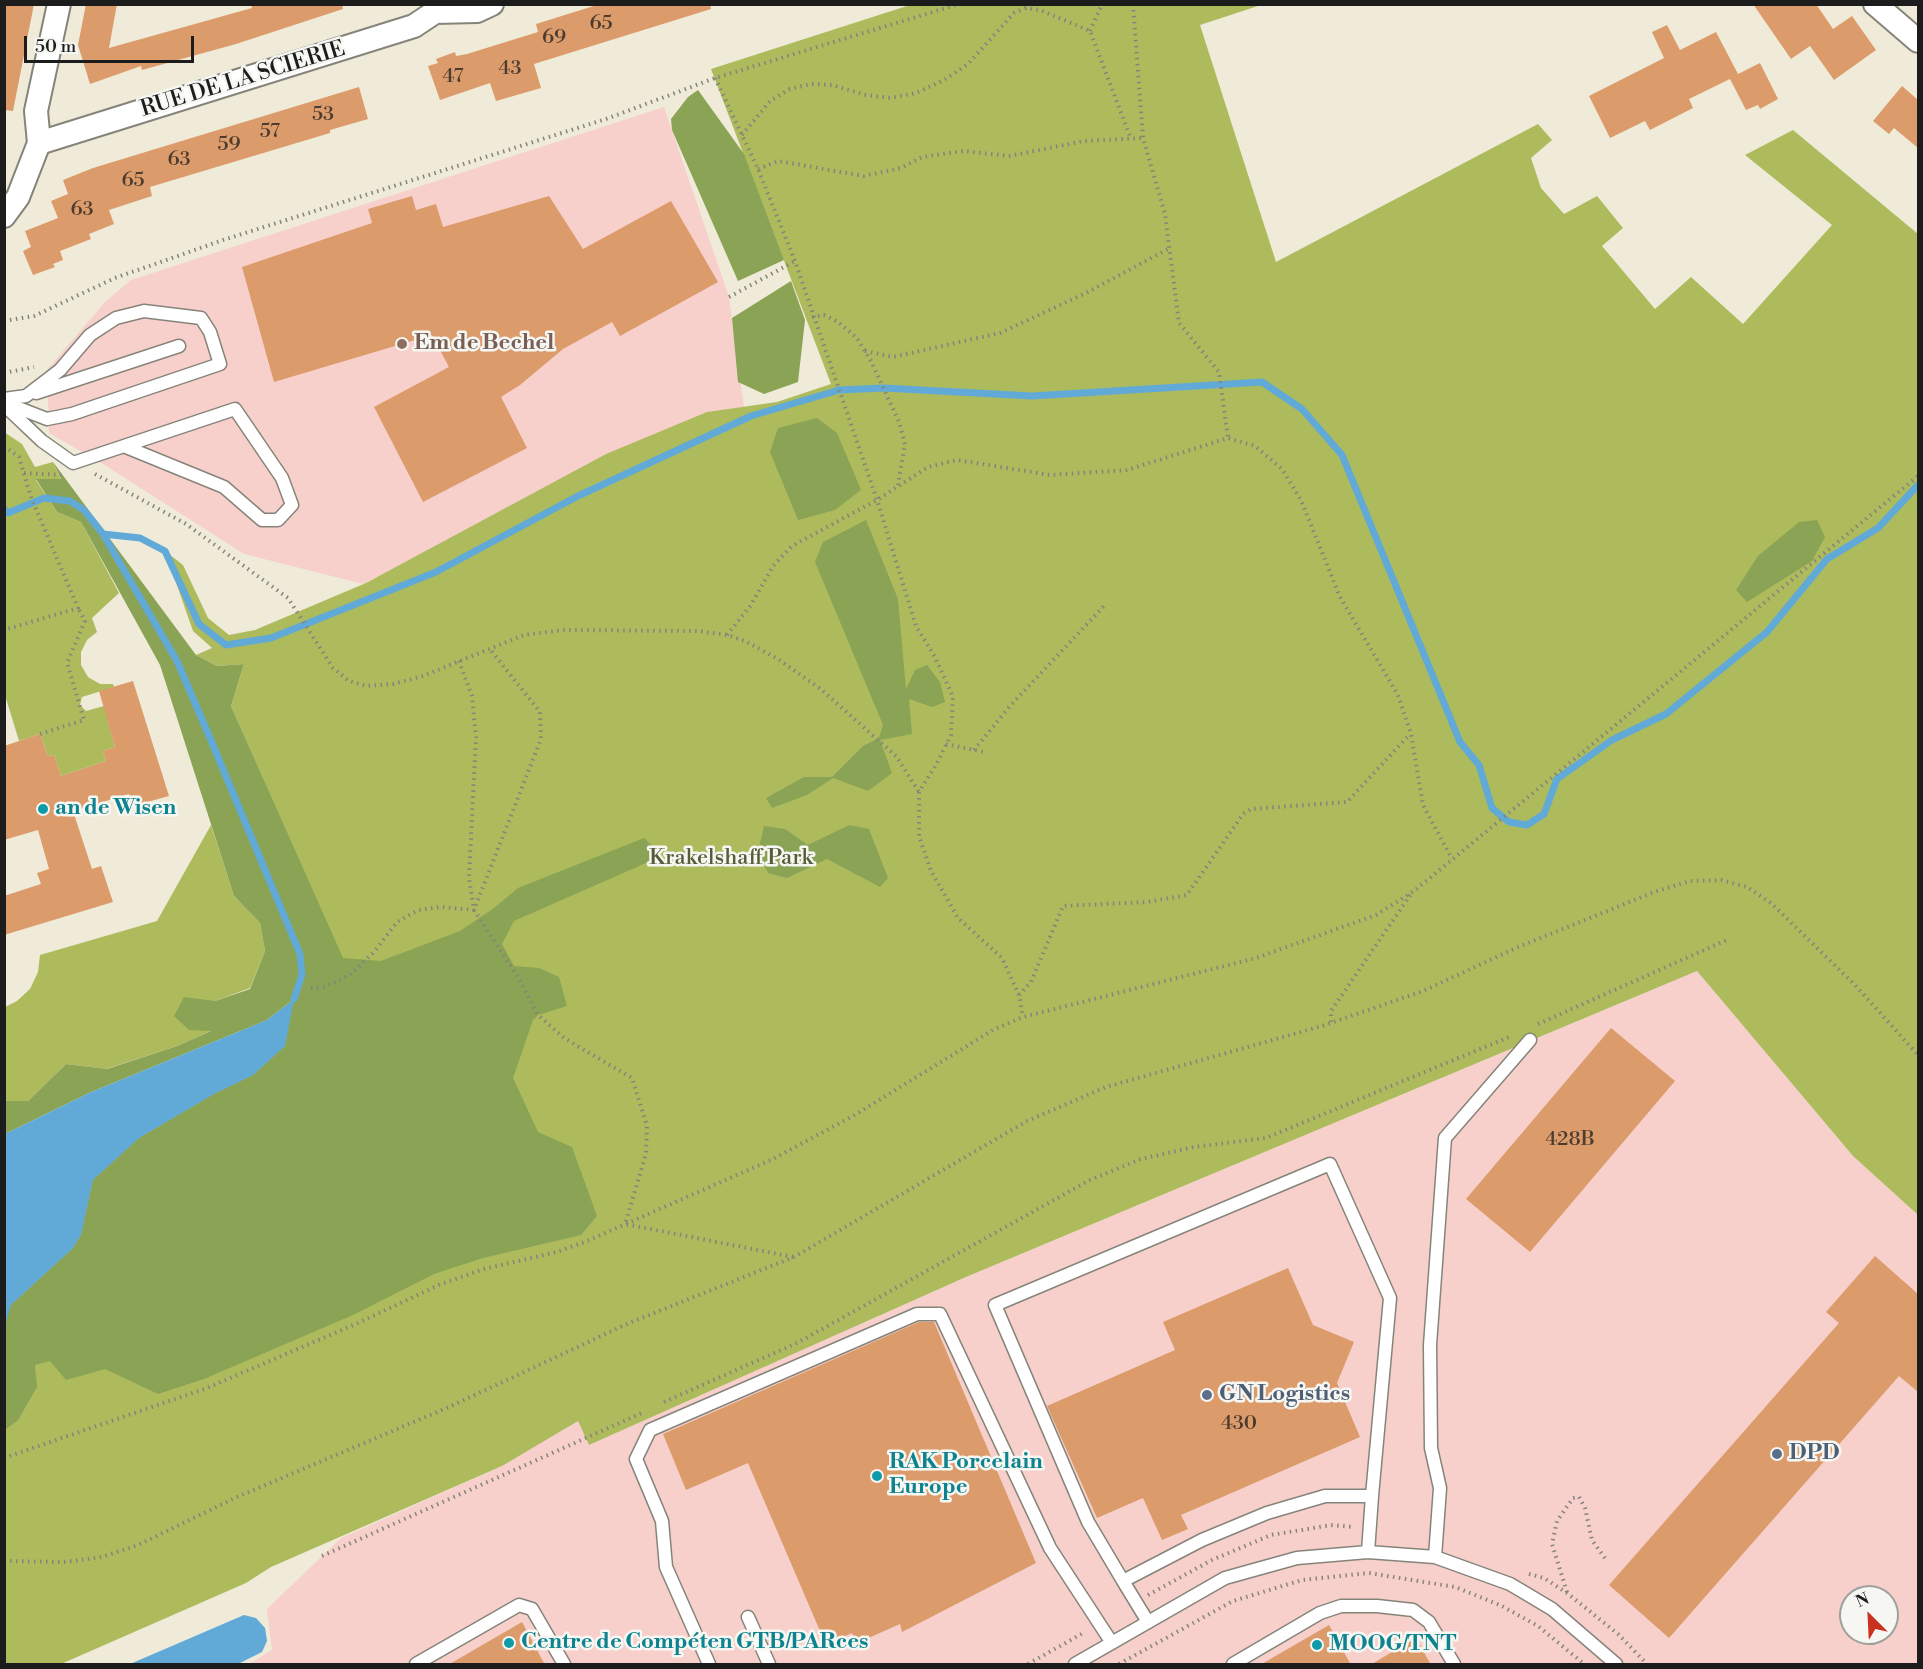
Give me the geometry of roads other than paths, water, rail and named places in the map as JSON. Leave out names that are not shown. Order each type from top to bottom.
[{"type":"street","points":[[4,216],[18,197],[39,143],[36,111],[58,4]]},
{"type":"street","points":[[437,8],[477,10],[492,4]]},
{"type":"street","points":[[1875,4],[1918,41]]},
{"type":"street","name":"RUE DE LA SCIERIE","points":[[39,143],[414,26],[437,8]]},
{"type":"lane","points":[[4,402],[47,419],[72,414],[220,364],[210,332],[201,318],[144,311],[116,318],[90,335],[60,370],[26,396]]},
{"type":"lane","points":[[4,402],[179,346]]},
{"type":"lane","points":[[4,402],[42,441],[73,463],[235,409],[282,478],[292,505],[279,520],[262,520],[224,487],[126,447]]},
{"type":"lane","points":[[1435,1557],[1440,1488],[1431,1448],[1430,1345],[1445,1138],[1529,1034]]},
{"type":"lane","points":[[1148,1622],[1088,1522],[995,1305],[1330,1164],[1390,1298],[1368,1552]]},
{"type":"lane","points":[[709,1665],[666,1567],[662,1521],[636,1459],[650,1430],[917,1314],[940,1314],[1050,1548],[1112,1643]]},
{"type":"lane","points":[[1123,1581],[1202,1540],[1267,1513],[1325,1496],[1372,1496]]},
{"type":"lane","points":[[1075,1665],[1225,1578],[1298,1558],[1368,1552],[1435,1557],[1509,1584],[1560,1616],[1616,1665]]},
{"type":"lane","points":[[416,1665],[519,1605],[532,1609],[564,1665]]},
{"type":"lane","points":[[1233,1665],[1320,1613],[1341,1606],[1377,1605],[1413,1610],[1429,1622],[1454,1665]]},
{"type":"lane","points":[[748,1617],[769,1665]]},
{"type":"water","points":[[294,999],[285,1046],[253,1075],[214,1094],[139,1138],[93,1180],[81,1235],[73,1248],[11,1305],[5,1325],[5,1134],[89,1093],[267,1020]]},
{"type":"water","points":[[244,1615],[256,1618],[265,1628],[267,1641],[262,1652],[238,1664],[130,1664]]},
{"type":"waterway","points":[[4,509],[8,513],[44,498],[70,501],[84,510],[103,534],[140,538],[165,551],[199,624],[226,645],[271,638],[436,572],[578,496],[751,416],[839,390],[884,388],[1032,396],[1262,382],[1302,409],[1342,455],[1460,742],[1479,765],[1492,808],[1509,822],[1527,825],[1544,814],[1557,779],[1612,740],[1666,714],[1767,632],[1827,559],[1878,528],[1918,485]]},
{"type":"waterway","points":[[103,534],[177,661],[300,954],[302,975],[294,999]]},
{"type":"place","name":"Em de Bechel","points":[[402,344]]},
{"type":"place","name":"an de Wisen","points":[[43,809]]},
{"type":"place","name":"GN Logistics","points":[[1207,1395]]},
{"type":"place","name":"DPD","points":[[1777,1454]]},
{"type":"place","name":"RAK Porcelain Europe","points":[[877,1476]]},
{"type":"place","name":"Centre de Compéten GTB/PARces","points":[[509,1643]]},
{"type":"place","name":"MOOG/TNT","points":[[1317,1645]]},
{"type":"park label","name":"Krakelshaff Park","points":[[731,859]]}]
